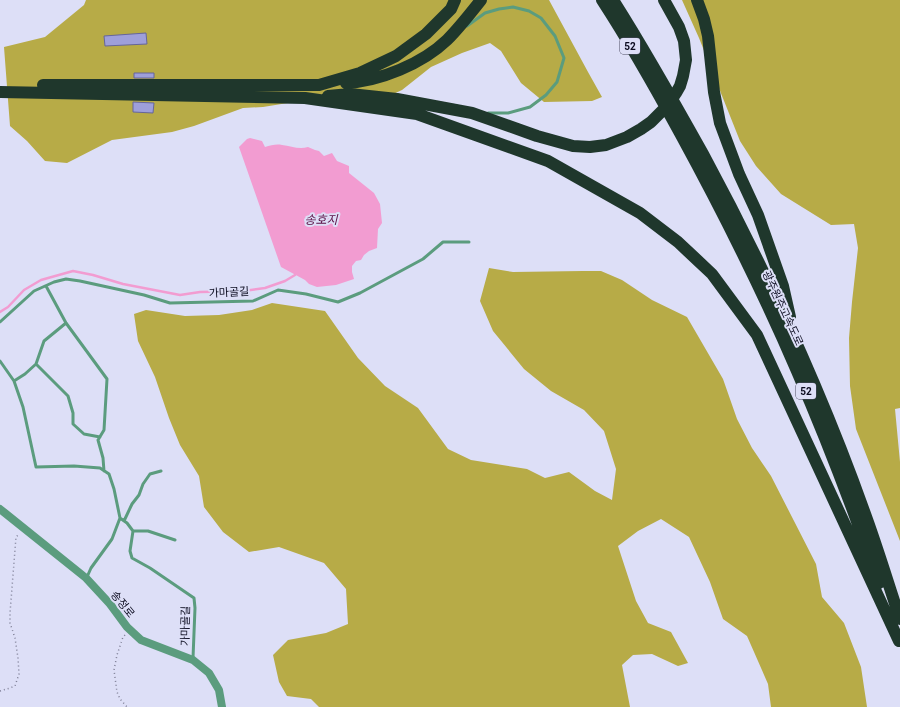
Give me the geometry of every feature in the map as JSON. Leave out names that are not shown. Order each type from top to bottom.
[{"type":"highway","points":[[319,85],[360,73],[396,56],[426,34],[451,9],[455,0]]},
{"type":"highway","points":[[0,84],[319,85],[353,83],[382,76],[400,69],[434,51],[447,40],[481,0]]},
{"type":"highway","name":"광주원주고속도로","points":[[602,0],[662,91]]},
{"type":"highway","name":"광주원주고속도로","points":[[613,0],[690,141],[730,206],[753,250],[799,349],[864,511],[900,618]]},
{"type":"highway","points":[[0,92],[305,98],[350,94],[397,99],[472,113],[537,136],[573,146],[606,146],[627,137],[651,122],[668,105],[676,93],[683,76],[686,60],[684,42],[679,27],[664,0]]},
{"type":"highway","points":[[697,0],[708,36],[714,92],[720,123],[739,174],[761,222],[783,286],[799,349]]},
{"type":"highway","points":[[305,98],[417,114],[548,161],[640,213],[678,242],[712,274],[757,335],[899,643]]},
{"type":"highway","name":"광주원주고속도로","points":[[690,141],[797,370],[824,434],[879,582],[899,643]]},
{"type":"street","name":"송정로","points":[[0,509],[86,578],[141,640],[193,660],[209,673],[219,690],[222,707]]},
{"type":"lane","points":[[447,40],[486,13],[514,7],[529,11],[541,18],[555,36],[564,58],[557,82],[546,95],[530,107],[508,113],[472,113]]},
{"type":"lane","name":"가마골길","points":[[0,322],[34,291],[54,282],[66,279],[144,295],[170,303],[253,301],[278,290],[306,294],[338,302],[360,293],[423,259],[443,242],[469,242]]},
{"type":"lane","points":[[46,286],[66,323],[107,379],[104,430],[98,440],[104,458],[104,470]]},
{"type":"lane","points":[[14,381],[26,374],[36,364],[44,340],[66,323]]},
{"type":"lane","points":[[0,361],[14,381],[23,407],[36,467],[74,466],[100,468],[109,474],[114,489],[120,518],[112,539],[91,568],[86,578]]},
{"type":"lane","points":[[36,364],[68,396],[73,413],[74,424],[84,434],[100,437]]},
{"type":"lane","points":[[124,521],[132,504],[139,495],[143,484],[150,474],[161,471]]},
{"type":"lane","points":[[120,518],[127,523],[133,531],[148,531],[175,540]]},
{"type":"lane","name":"가마골길","points":[[133,531],[130,551],[132,558],[150,568],[194,598],[193,660]]},
{"type":"path","points":[[0,691],[15,686],[19,674],[15,638],[10,623],[10,613],[16,537],[24,528]]},
{"type":"path","points":[[127,707],[120,699],[117,692],[114,670],[123,637],[130,629]]},
{"type":"shaded area","points":[[86,0],[549,0],[602,97],[592,101],[544,102],[521,83],[501,51],[490,43],[462,53],[431,67],[402,90],[367,106],[300,101],[263,107],[243,108],[194,126],[172,132],[112,140],[67,163],[45,161],[27,141],[10,126],[4,47],[45,37],[84,5]]},
{"type":"shaded area","points":[[682,0],[900,0],[900,408],[895,409],[900,462],[900,541],[856,429],[850,386],[849,338],[858,248],[854,224],[831,225],[781,194],[756,166],[740,141],[699,38]]},
{"type":"shaded area","points":[[489,268],[513,272],[601,271],[622,280],[652,300],[687,317],[723,379],[737,419],[752,448],[771,476],[816,564],[822,597],[844,623],[861,667],[867,707],[771,707],[768,684],[747,636],[723,619],[710,582],[689,537],[661,519],[638,531],[618,546],[636,601],[648,623],[671,632],[688,663],[678,666],[652,654],[633,655],[622,665],[630,707],[319,707],[311,699],[287,696],[279,682],[273,655],[288,640],[326,633],[348,624],[346,589],[324,563],[279,547],[249,552],[223,532],[204,507],[199,476],[180,445],[155,377],[138,341],[134,314],[146,310],[185,316],[219,315],[252,310],[272,303],[325,311],[358,358],[385,386],[418,408],[448,449],[471,460],[527,469],[545,478],[569,472],[595,491],[612,500],[616,469],[604,431],[584,410],[551,391],[524,369],[493,331],[480,301]]},
{"type":"water","name":"송호지","points":[[250,138],[262,141],[265,147],[272,145],[285,145],[298,148],[308,147],[319,151],[324,156],[332,153],[337,161],[349,166],[349,173],[374,193],[380,204],[382,223],[378,229],[377,248],[369,251],[361,260],[356,261],[352,266],[354,279],[336,285],[317,287],[309,284],[305,280],[281,267],[239,147]]},
{"type":"building","points":[[146,33],[147,44],[105,46],[104,36]]},
{"type":"building","points":[[134,73],[154,73],[154,78],[134,78]]},
{"type":"building","points":[[133,102],[154,103],[153,113],[133,112]]},
{"type":"waterway","points":[[0,312],[8,307],[24,290],[41,280],[73,271],[123,284],[180,295],[200,292],[244,291],[265,288],[285,281],[295,275]]}]
